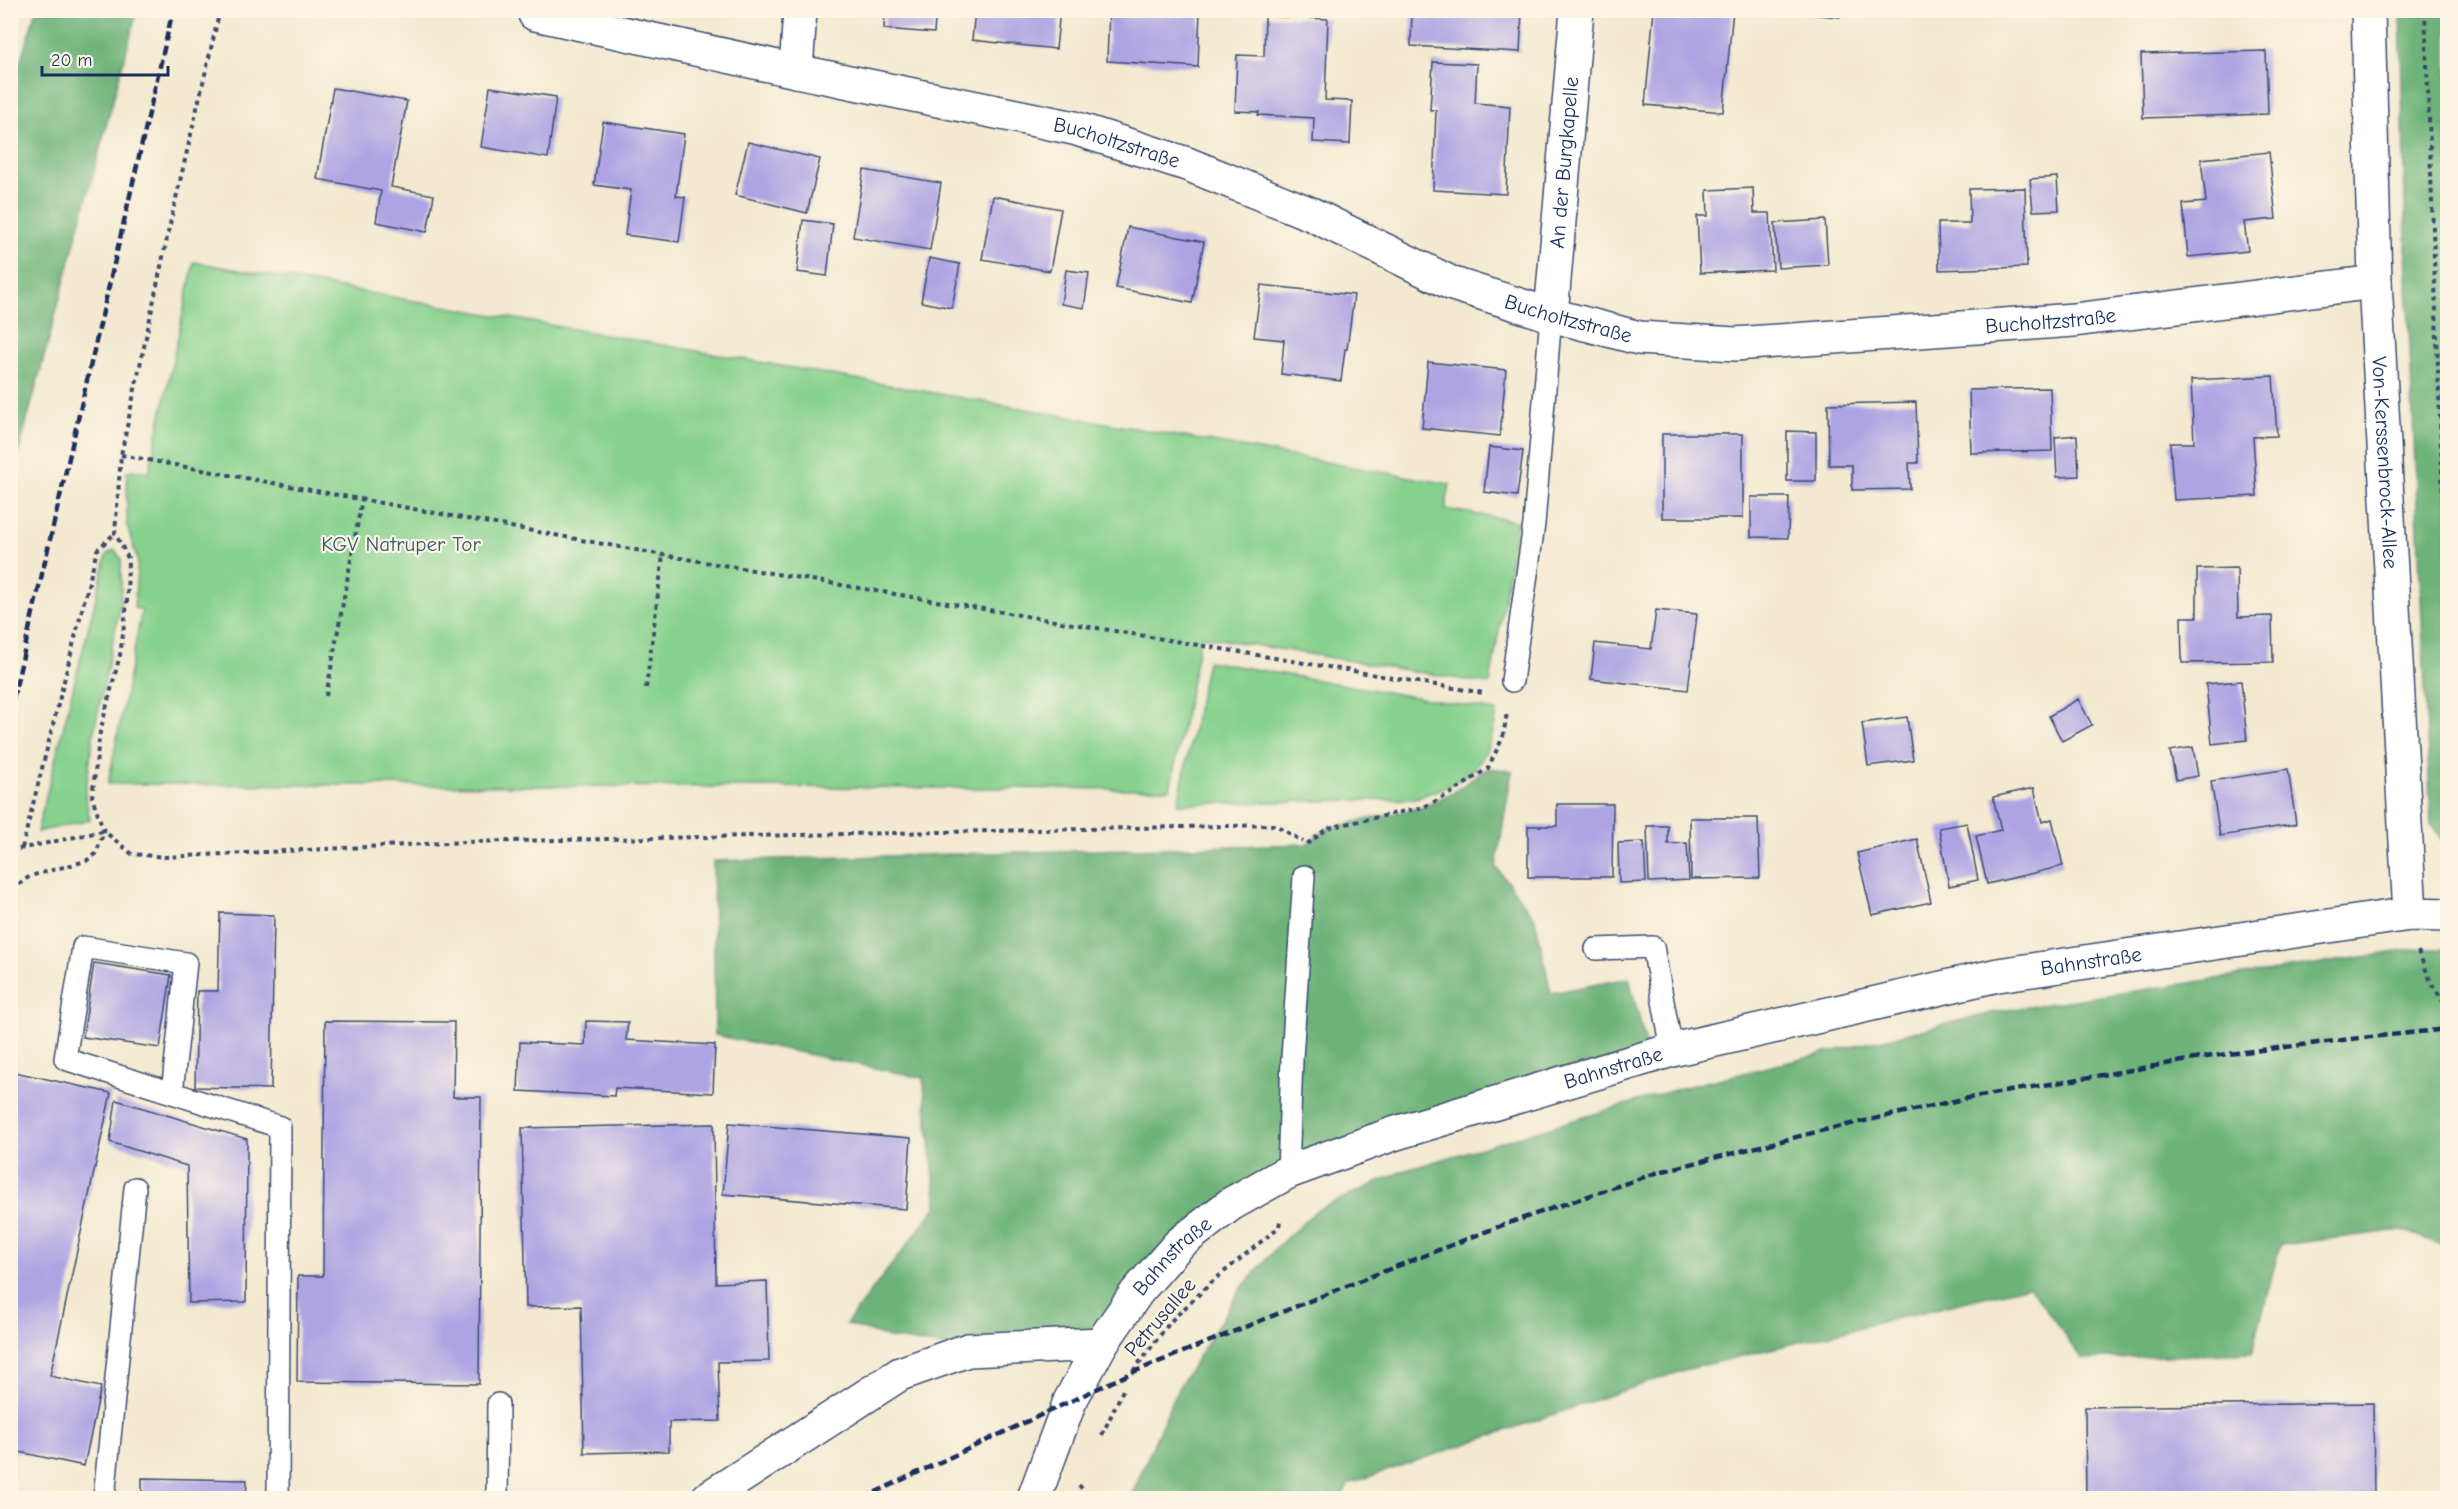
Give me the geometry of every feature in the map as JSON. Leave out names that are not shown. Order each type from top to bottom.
[{"type":"street","points":[[796,71],[800,10]]},
{"type":"street","name":"An der Burgkapelle","points":[[1551,315],[1577,10]]},
{"type":"street","name":"Von-Kerssenbrock-Allee","points":[[2368,10],[2375,282],[2410,914]]},
{"type":"street","name":"Bucholtzstraße","points":[[535,14],[1074,128],[1187,164],[1311,214],[1453,284],[1551,315],[1639,338],[1735,344],[2074,320],[2375,282]]},
{"type":"street","name":"Bahnstraße","points":[[1034,1498],[1070,1401],[1101,1344],[1137,1292],[1179,1244],[1231,1204],[1288,1172],[1393,1134],[1672,1050],[1998,975],[2410,914],[2448,915]]},
{"type":"street","points":[[708,1498],[900,1374],[968,1350],[1101,1344]]},
{"type":"lane","points":[[1511,690],[1534,524],[1551,315]]},
{"type":"lane","points":[[1288,1172],[1304,876]]},
{"type":"lane","points":[[172,1093],[186,963],[82,947],[65,1059],[172,1093],[280,1127],[278,1498]]},
{"type":"lane","name":"Bahnstraße","points":[[1596,949],[1653,947],[1672,1050]]},
{"type":"lane","points":[[104,1498],[135,1188]]},
{"type":"lane","points":[[497,1498],[498,1404]]},
{"type":"path","points":[[121,455],[663,555],[1511,690],[1503,737],[1488,768],[1455,791],[1424,807],[1328,828],[1306,844],[1276,825],[465,842],[165,857],[132,854],[104,831],[92,797],[100,732],[120,655],[127,604],[128,558],[115,532],[121,455],[170,224],[220,10]]},
{"type":"path","points":[[2425,10],[2448,640]]},
{"type":"path","points":[[326,696],[362,499]]},
{"type":"path","points":[[22,848],[97,550],[115,532]]},
{"type":"path","points":[[646,688],[663,555]]},
{"type":"path","points":[[10,850],[104,831]]},
{"type":"path","points":[[10,910],[17,886],[30,876],[86,861],[96,854],[104,831]]},
{"type":"path","points":[[2410,914],[2417,949],[2432,984],[2448,1009]]},
{"type":"path","name":"Petrusallee","points":[[1131,1373],[1171,1322],[1213,1281],[1279,1227],[1288,1172]]},
{"type":"path","name":"Petrusallee","points":[[1098,1443],[1126,1383]]},
{"type":"path","points":[[1078,1484],[1090,1498]]},
{"type":"green space","points":[[36,11],[137,11],[11,480],[11,91]]},
{"type":"green space","points":[[2400,11],[2447,11],[2447,847],[2431,825],[2407,282]]},
{"type":"green space","name":"KGV Natruper Tor","points":[[194,262],[1450,484],[1445,509],[1517,521],[1490,684],[1201,636],[1170,789],[108,784],[142,610],[134,608],[138,562],[127,525],[127,472],[131,470],[149,472]]},
{"type":"green space","points":[[115,550],[121,559],[121,602],[94,731],[85,795],[90,820],[37,832],[107,554]]},
{"type":"green space","points":[[1207,661],[1497,711],[1493,732],[1481,761],[1472,771],[1448,786],[1413,799],[1178,804]]},
{"type":"green space","points":[[1488,768],[1512,771],[1496,867],[1535,918],[1551,993],[1629,978],[1649,1056],[1231,1204],[1101,1344],[968,1350],[889,1338],[846,1324],[937,1206],[923,1078],[715,1035],[713,861],[1306,844],[1328,828],[1424,807],[1455,791]]},
{"type":"green space","points":[[2417,949],[2447,949],[2447,1247],[2402,1230],[2280,1245],[2252,1353],[2082,1359],[2029,1286],[1684,1370],[1348,1484],[1342,1498],[1130,1498],[1177,1390],[1240,1290],[1278,1246],[1317,1210],[1403,1171],[1681,1088],[2000,1011]]},
{"type":"building","points":[[885,10],[936,10],[934,33],[884,29]]},
{"type":"building","points":[[975,10],[1060,10],[1056,49],[972,40]]},
{"type":"building","points":[[1109,10],[1200,10],[1198,67],[1107,61]]},
{"type":"building","points":[[1412,10],[1522,10],[1520,52],[1411,46]]},
{"type":"building","points":[[1654,10],[1733,10],[1723,112],[1645,105]]},
{"type":"building","points":[[1800,10],[1840,10],[1840,17],[1799,13]]},
{"type":"building","points":[[1265,16],[1328,19],[1325,100],[1352,101],[1350,144],[1313,142],[1314,118],[1258,115],[1259,112],[1235,111],[1237,55],[1264,56]]},
{"type":"building","points":[[2266,51],[2268,114],[2143,118],[2141,54]]},
{"type":"building","points":[[1433,62],[1477,64],[1475,103],[1510,106],[1506,194],[1433,190],[1436,110],[1430,110]]},
{"type":"building","points":[[490,87],[556,97],[548,158],[481,147]]},
{"type":"building","points":[[333,88],[407,101],[391,187],[434,195],[427,232],[376,222],[381,191],[317,179]]},
{"type":"building","points":[[603,122],[684,134],[676,196],[685,197],[679,242],[625,235],[631,190],[594,185]]},
{"type":"building","points":[[748,142],[820,159],[807,213],[735,195]]},
{"type":"building","points":[[2269,152],[2276,219],[2244,222],[2248,251],[2188,257],[2183,204],[2206,202],[2201,159]]},
{"type":"building","points":[[864,170],[941,183],[930,250],[853,237]]},
{"type":"building","points":[[2057,177],[2059,210],[2033,211],[2030,179]]},
{"type":"building","points":[[1753,188],[1754,213],[1770,213],[1773,270],[1700,273],[1697,216],[1708,216],[1707,190]]},
{"type":"building","points":[[2025,188],[2027,267],[1939,270],[1938,223],[1970,223],[1969,189]]},
{"type":"building","points":[[993,196],[1061,209],[1050,271],[982,259]]},
{"type":"building","points":[[803,220],[833,224],[827,276],[797,272]]},
{"type":"building","points":[[1825,220],[1828,265],[1778,268],[1775,223]]},
{"type":"building","points":[[1128,227],[1204,242],[1192,303],[1116,288]]},
{"type":"building","points":[[929,258],[960,264],[952,308],[921,302]]},
{"type":"building","points":[[1066,270],[1089,273],[1084,308],[1061,304]]},
{"type":"building","points":[[1261,285],[1354,295],[1341,381],[1281,374],[1284,340],[1254,337]]},
{"type":"building","points":[[1428,362],[1506,370],[1500,436],[1422,428]]},
{"type":"building","points":[[2273,376],[2277,436],[2253,437],[2257,496],[2174,500],[2170,443],[2194,443],[2191,380]]},
{"type":"building","points":[[2050,388],[2052,451],[1971,453],[1969,390]]},
{"type":"building","points":[[1916,402],[1918,463],[1909,463],[1910,489],[1852,490],[1852,465],[1829,465],[1828,404]]},
{"type":"building","points":[[1787,431],[1816,432],[1816,481],[1787,481]]},
{"type":"building","points":[[1662,434],[1743,434],[1743,518],[1662,518]]},
{"type":"building","points":[[2077,435],[2079,476],[2057,477],[2055,437]]},
{"type":"building","points":[[1489,447],[1523,451],[1517,496],[1484,492]]},
{"type":"building","points":[[1751,497],[1789,497],[1788,538],[1751,537]]},
{"type":"building","points":[[2237,568],[2238,617],[2272,616],[2273,662],[2182,663],[2181,617],[2197,617],[2197,569]]},
{"type":"building","points":[[1656,610],[1697,614],[1688,690],[1591,679],[1595,643],[1651,649]]},
{"type":"building","points":[[2241,681],[2247,740],[2212,744],[2206,684]]},
{"type":"building","points":[[2078,699],[2092,725],[2062,741],[2049,716]]},
{"type":"building","points":[[1907,717],[1913,760],[1868,766],[1862,723]]},
{"type":"building","points":[[2193,747],[2198,776],[2176,780],[2170,751]]},
{"type":"building","points":[[2288,769],[2296,824],[2220,836],[2211,781]]},
{"type":"building","points":[[2034,788],[2042,822],[2052,819],[2063,866],[1987,884],[1976,836],[2001,830],[1993,797]]},
{"type":"building","points":[[1557,804],[1613,804],[1612,877],[1528,877],[1528,826],[1557,826]]},
{"type":"building","points":[[1690,818],[1758,818],[1760,878],[1691,879]]},
{"type":"building","points":[[1967,823],[1978,880],[1949,886],[1939,828]]},
{"type":"building","points":[[1647,826],[1668,826],[1668,844],[1687,843],[1689,880],[1649,882]]},
{"type":"building","points":[[1917,839],[1931,902],[1872,915],[1857,853]]},
{"type":"building","points":[[1644,842],[1646,882],[1619,883],[1618,843]]},
{"type":"building","points":[[220,913],[274,915],[271,1089],[195,1087],[197,991],[218,991]]},
{"type":"building","points":[[94,963],[171,975],[160,1048],[83,1037]]},
{"type":"building","points":[[325,1021],[454,1022],[453,1097],[481,1097],[479,1384],[297,1382],[298,1276],[323,1276]]},
{"type":"building","points":[[586,1021],[628,1022],[626,1040],[715,1045],[713,1093],[615,1088],[614,1096],[518,1091],[520,1042],[585,1045]]},
{"type":"building","points":[[10,1071],[111,1093],[50,1376],[101,1387],[84,1466],[10,1450]]},
{"type":"building","points":[[116,1100],[247,1139],[246,1302],[189,1303],[187,1166],[110,1142]]},
{"type":"building","points":[[729,1123],[911,1138],[906,1209],[723,1194]]},
{"type":"building","points":[[714,1124],[716,1283],[767,1281],[769,1361],[718,1362],[720,1421],[669,1422],[669,1451],[584,1453],[581,1306],[526,1307],[522,1128]]},
{"type":"building","points":[[2373,1403],[2374,1498],[2086,1498],[2085,1407]]},
{"type":"building","points":[[142,1478],[247,1480],[246,1498],[142,1498]]},
{"type":"railway","points":[[10,712],[173,10]]},
{"type":"railway","points":[[863,1498],[1131,1373],[1503,1225],[1659,1172],[1820,1131],[1963,1099],[2212,1056],[2448,1029]]}]
